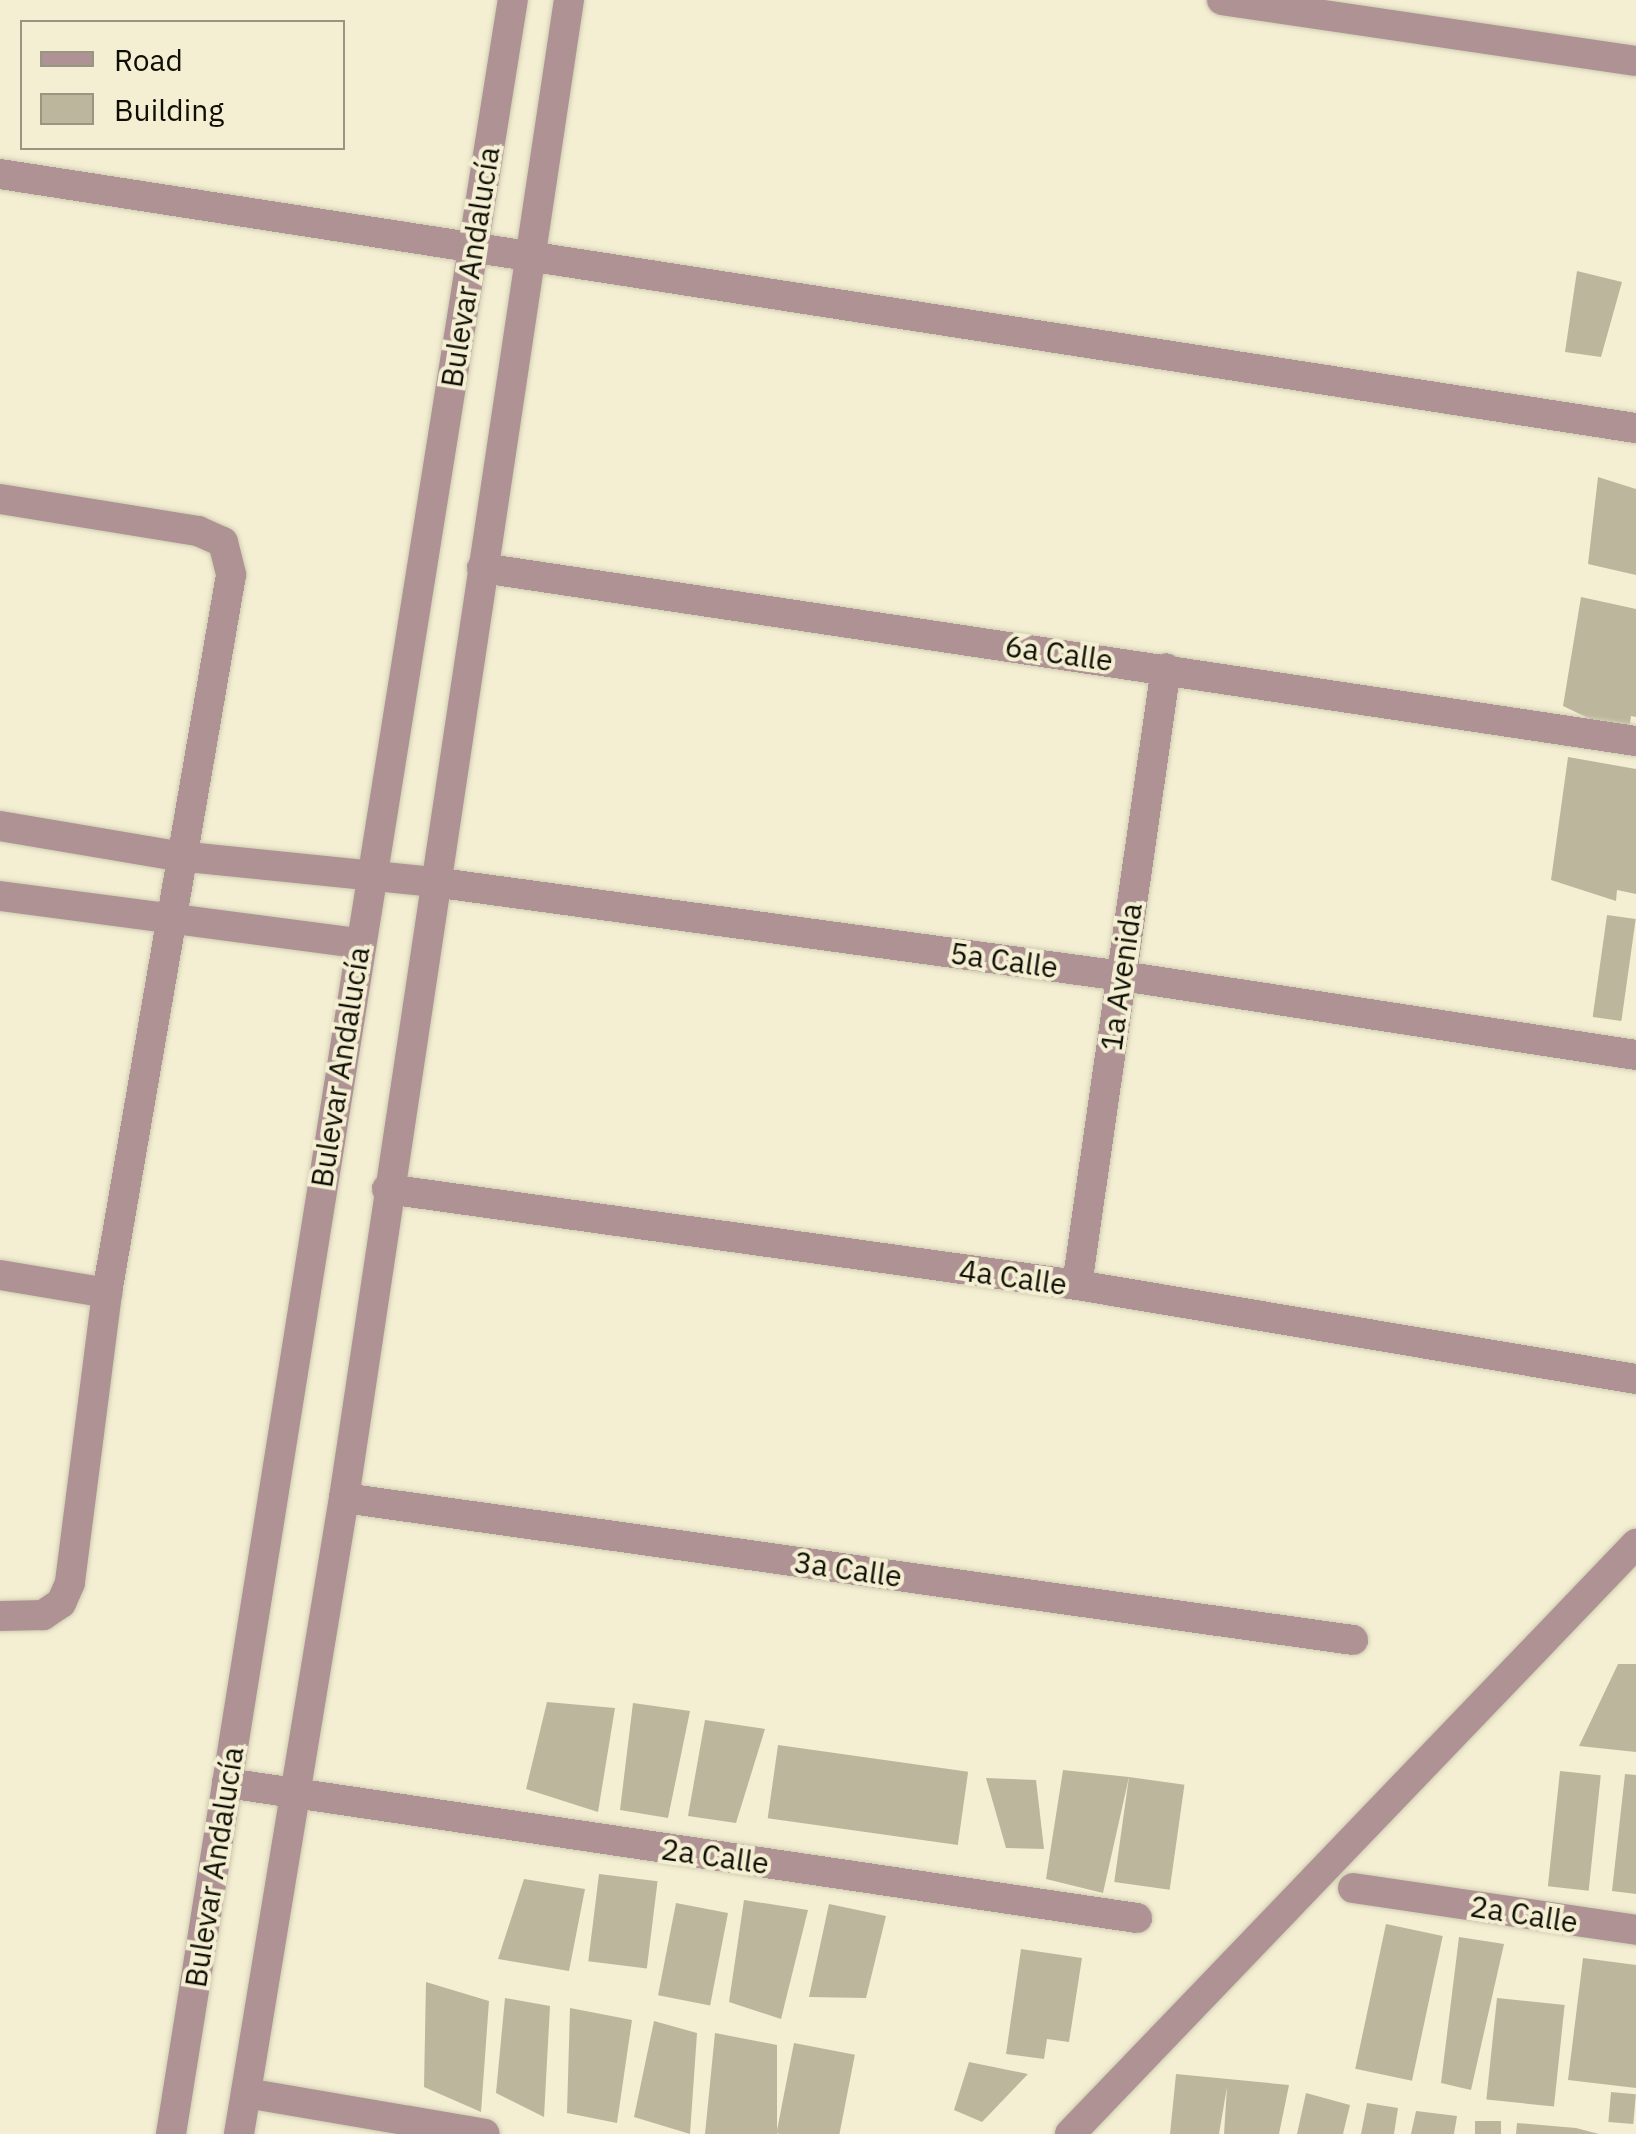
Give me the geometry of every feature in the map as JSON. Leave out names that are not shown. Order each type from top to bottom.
[{"type":"street","name":"Bulevar Andalucía","points":[[172,2134],[358,943],[513,0]]},
{"type":"street","name":"Bulevar Andalucía","points":[[240,2134],[344,1498],[433,882],[569,0]]},
{"type":"street","points":[[1222,0],[1636,61]]},
{"type":"street","points":[[0,174],[1636,428]]},
{"type":"street","points":[[0,499],[198,530],[223,542],[231,576],[178,856],[106,1293],[70,1583],[61,1604],[43,1615],[0,1616]]},
{"type":"street","name":"6a Calle","points":[[482,568],[1636,741]]},
{"type":"street","name":"1a Avenida","points":[[1077,1286],[1166,668]]},
{"type":"street","name":"5a Calle","points":[[0,826],[178,856],[371,874],[1122,976],[1636,1055]]},
{"type":"street","points":[[0,896],[358,943]]},
{"type":"street","name":"4a Calle","points":[[388,1189],[1077,1286],[1636,1378]]},
{"type":"street","points":[[0,1276],[106,1293]]},
{"type":"street","name":"3a Calle","points":[[344,1498],[1353,1640]]},
{"type":"street","points":[[1070,2134],[1636,1544]]},
{"type":"street","name":"2a Calle","points":[[227,1783],[1137,1918]]},
{"type":"street","name":"2a Calle","points":[[1352,1888],[1636,1930]]},
{"type":"street","points":[[246,2093],[485,2134]]},
{"type":"building","points":[[1577,271],[1622,282],[1601,357],[1565,352]]},
{"type":"building","points":[[1598,477],[1636,489],[1636,575],[1588,564]]},
{"type":"building","points":[[1581,597],[1636,609],[1636,717],[1631,716],[1628,737],[1563,706]]},
{"type":"building","points":[[1568,757],[1636,769],[1636,894],[1617,890],[1616,901],[1551,880]]},
{"type":"building","points":[[1607,915],[1636,919],[1621,1021],[1593,1017]]},
{"type":"building","points":[[1618,1664],[1636,1664],[1636,1752],[1579,1746]]},
{"type":"building","points":[[547,1702],[615,1708],[598,1812],[526,1789]]},
{"type":"building","points":[[633,1703],[690,1711],[668,1818],[620,1810]]},
{"type":"building","points":[[705,1720],[765,1729],[736,1823],[688,1816]]},
{"type":"building","points":[[778,1745],[968,1772],[958,1845],[768,1818]]},
{"type":"building","points":[[1063,1770],[1129,1777],[1103,1893],[1046,1879]]},
{"type":"building","points":[[1560,1771],[1601,1775],[1589,1891],[1548,1886]]},
{"type":"building","points":[[1625,1774],[1636,1775],[1636,1894],[1612,1891]]},
{"type":"building","points":[[1129,1777],[1184,1785],[1170,1890],[1114,1882]]},
{"type":"building","points":[[986,1778],[1036,1780],[1044,1849],[1006,1848]]},
{"type":"building","points":[[599,1874],[658,1881],[647,1969],[588,1961]]},
{"type":"building","points":[[524,1879],[585,1889],[569,1971],[498,1959]]},
{"type":"building","points":[[744,1900],[808,1910],[781,2019],[729,2002]]},
{"type":"building","points":[[676,1903],[728,1913],[710,2005],[658,1995]]},
{"type":"building","points":[[829,1904],[886,1916],[866,1998],[809,1997]]},
{"type":"building","points":[[1386,1924],[1443,1936],[1412,2081],[1355,2069]]},
{"type":"building","points":[[1459,1937],[1504,1944],[1471,2090],[1441,2083]]},
{"type":"building","points":[[1021,1949],[1082,1958],[1069,2042],[1047,2039],[1044,2059],[1006,2054]]},
{"type":"building","points":[[1583,1958],[1636,1965],[1636,2088],[1568,2080]]},
{"type":"building","points":[[426,1982],[489,2001],[481,2112],[424,2087]]},
{"type":"building","points":[[505,1998],[550,2006],[544,2117],[496,2093]]},
{"type":"building","points":[[1497,1998],[1565,2005],[1554,2107],[1486,2099]]},
{"type":"building","points":[[570,2008],[632,2020],[617,2123],[567,2113]]},
{"type":"building","points":[[654,2021],[697,2033],[690,2134],[634,2117]]},
{"type":"building","points":[[715,2033],[777,2045],[777,2134],[705,2134]]},
{"type":"building","points":[[794,2043],[855,2055],[839,2134],[776,2133]]},
{"type":"building","points":[[969,2062],[1028,2074],[982,2122],[954,2110]]},
{"type":"building","points":[[1176,2074],[1289,2085],[1279,2134],[1224,2134],[1227,2087],[1219,2134],[1170,2134]]},
{"type":"building","points":[[1611,2092],[1636,2094],[1633,2124],[1608,2122]]},
{"type":"building","points":[[1306,2093],[1350,2105],[1343,2134],[1297,2134]]},
{"type":"building","points":[[1367,2103],[1398,2108],[1394,2134],[1361,2134]]},
{"type":"building","points":[[1416,2111],[1457,2116],[1454,2134],[1411,2134]]},
{"type":"building","points":[[1475,2121],[1501,2121],[1501,2134],[1475,2134]]},
{"type":"building","points":[[1517,2123],[1576,2128],[1599,2134],[1516,2134]]}]
